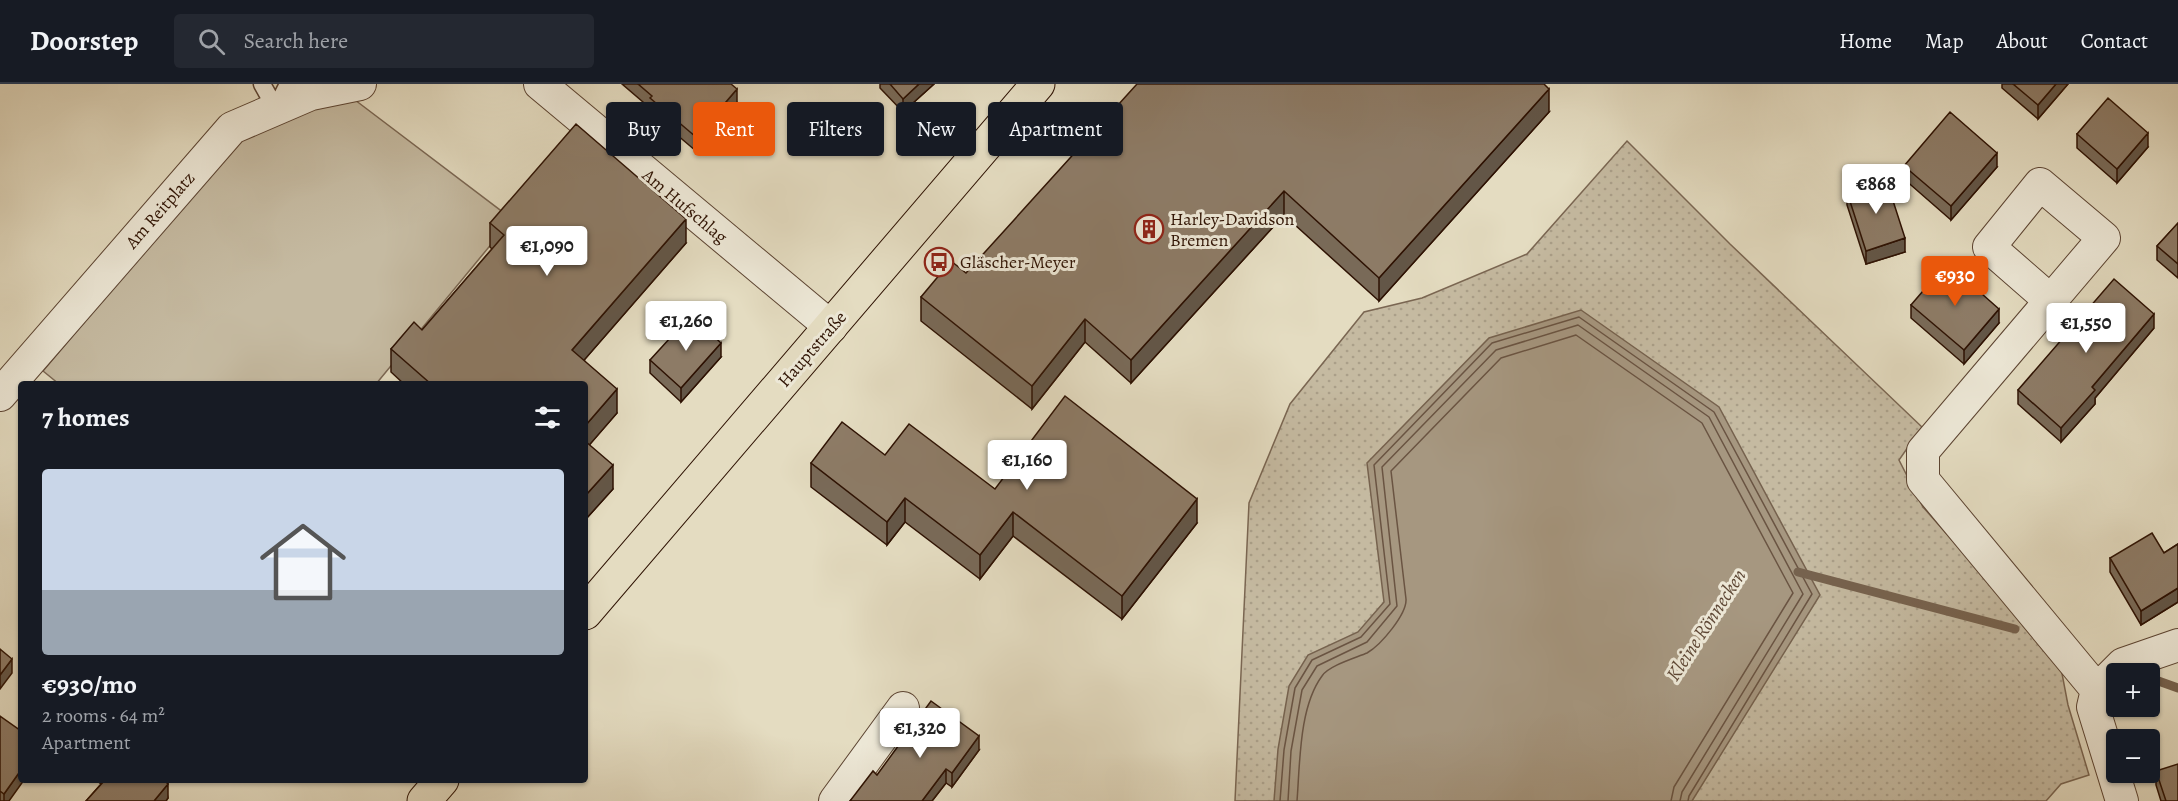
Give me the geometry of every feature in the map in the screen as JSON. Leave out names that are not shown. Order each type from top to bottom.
[{"type":"main road","name":"Hauptstraße","points":[[588,610],[1038,84]]},
{"type":"main road","points":[[424,801],[439,783]]},
{"type":"street","name":"Am Reitplatz","points":[[0,395],[232,128],[275,92],[311,94],[360,84]]},
{"type":"street","name":"Am Hufschlag","points":[[540,84],[831,327]]},
{"type":"street","points":[[2051,301],[1923,451],[1923,480],[2097,690]]},
{"type":"street","points":[[2122,801],[2093,707],[2097,690],[2122,664],[2178,645]]},
{"type":"street","points":[[835,801],[903,708]]},
{"type":"shaded area","points":[[355,100],[512,219],[378,381],[55,381],[43,371],[245,131],[301,108]]},
{"type":"shaded area","points":[[1627,141],[1730,244],[1922,427],[1899,460],[1923,507],[2060,663],[2068,705],[2089,775],[2061,784],[2046,801],[1235,801],[1249,503],[1290,404],[1364,312],[1422,298],[1527,254]]},
{"type":"water","points":[[1581,310],[1719,407],[1820,595],[1692,801],[1274,801],[1278,749],[1289,686],[1308,655],[1358,632],[1384,602],[1367,463],[1489,338]]},
{"type":"building","points":[[638,84],[731,84],[737,89],[726,102],[693,102],[693,134],[681,124],[681,102],[655,102],[650,98],[652,96]]},
{"type":"building","points":[[890,84],[919,84],[903,99]]},
{"type":"building","points":[[1137,84],[1544,84],[1549,89],[1379,278],[1284,191],[1131,360],[1085,319],[1032,386],[921,297],[951,261],[966,273],[1072,156],[1123,156],[1123,102],[1121,102]]},
{"type":"building","points":[[2013,84],[2056,84],[2038,105]]},
{"type":"building","points":[[2108,98],[2148,133],[2117,169],[2077,134]]},
{"type":"building","points":[[1950,112],[1997,153],[1951,206],[1904,166]]},
{"type":"building","points":[[576,124],[606,150],[606,156],[613,156],[686,219],[572,350],[617,389],[588,423],[588,381],[428,381],[391,349],[414,322],[422,330],[504,235],[490,223]]},
{"type":"building","points":[[1886,179],[1905,238],[1866,251],[1847,192]]},
{"type":"building","points":[[2178,223],[2178,264],[2157,246]]},
{"type":"building","points":[[1947,263],[1999,309],[1964,350],[1911,305]]},
{"type":"building","points":[[2114,279],[2154,314],[2092,387],[2095,390],[2061,428],[2018,390]]},
{"type":"building","points":[[691,315],[721,343],[681,388],[650,360]]},
{"type":"building","points":[[1065,396],[1197,499],[1122,596],[1013,512],[980,555],[905,498],[887,522],[811,463],[842,422],[885,455],[909,424],[995,489]]},
{"type":"building","points":[[588,444],[613,465],[588,493]]},
{"type":"building","points":[[2152,533],[2164,553],[2178,544],[2178,588],[2141,611],[2110,558]]},
{"type":"building","points":[[0,649],[12,659],[0,675]]},
{"type":"building","points":[[931,701],[979,736],[952,773],[946,769],[922,801],[850,801],[873,771],[877,775]]},
{"type":"building","points":[[0,716],[18,729],[18,774],[4,794],[0,791]]},
{"type":"building","points":[[2178,764],[2178,801],[2166,801],[2160,783],[2160,770]]},
{"type":"building","points":[[102,783],[168,784],[154,801],[86,801]]},
{"type":"waterway","name":"Kleine Rönnecken","points":[[1798,572],[2015,629]]},
{"type":"waterway","name":"Kleine Rönnecken","points":[[2160,682],[2178,688]]},
{"type":"place","name":"Harley-Davidson Bremen","points":[[1149,229]]},
{"type":"place","name":"Gläscher-Meyer","points":[[939,262]]}]
